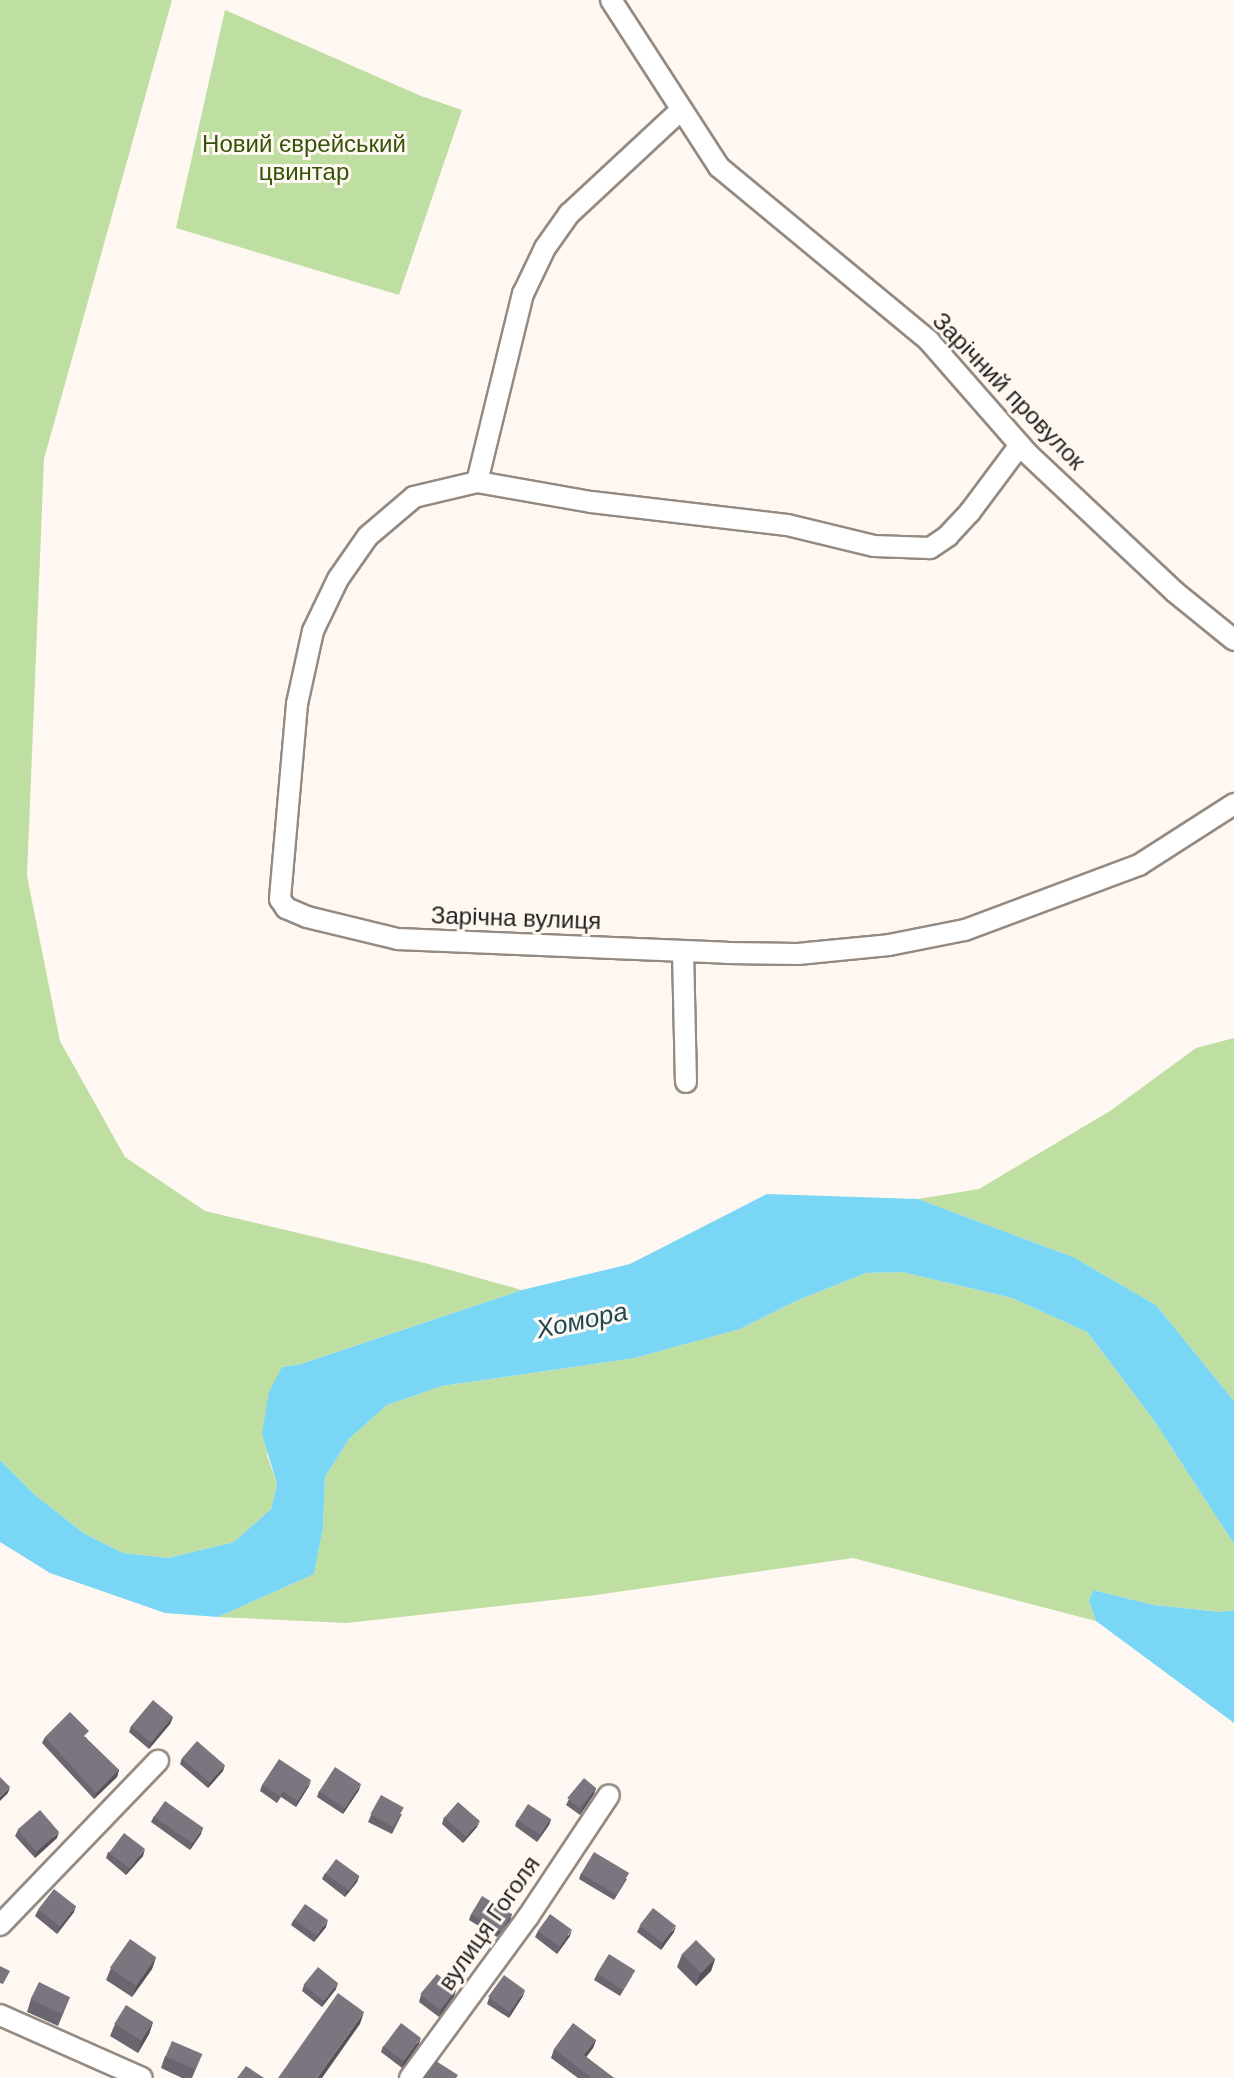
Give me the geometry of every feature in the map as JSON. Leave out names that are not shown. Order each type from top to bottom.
[{"type":"street","points":[[477,482],[523,294],[545,248],[569,214],[681,110],[611,0]]},
{"type":"street","name":"Зарічний провулок","points":[[681,110],[719,167],[929,341],[1020,445],[1175,592],[1234,640]]},
{"type":"street","name":"Зарічна вулиця","points":[[1020,445],[948,536],[930,548],[874,546],[787,525],[591,502],[477,482],[414,497],[368,536],[338,579],[313,631],[297,704],[280,899],[286,908],[307,917],[398,939],[798,954],[889,945],[965,930],[1139,865],[1234,804]]},
{"type":"street","points":[[683,951],[686,1082]]},
{"type":"street","points":[[0,1925],[158,1761]]},
{"type":"street","name":"вулиця Гоголя","points":[[410,2078],[528,1917],[609,1795]]},
{"type":"street","points":[[0,2015],[142,2078]]},
{"type":"green space","points":[[0,0],[172,0],[44,459],[27,876],[60,1041],[125,1157],[205,1211],[425,1263],[522,1290],[301,1364],[282,1367],[267,1455],[277,1484],[271,1509],[234,1542],[168,1558],[123,1553],[85,1534],[36,1496],[0,1460]]},
{"type":"green space","name":"Новий єврейський цвинтар","points":[[225,10],[421,96],[462,110],[399,295],[176,228]]},
{"type":"green space","points":[[1234,1038],[1234,1401],[1156,1305],[1073,1257],[918,1199],[979,1189],[1110,1111],[1196,1048]]},
{"type":"green space","points":[[902,1272],[1012,1298],[1087,1332],[1153,1419],[1234,1544],[1234,1610],[1221,1612],[1154,1605],[1093,1590],[1089,1601],[1096,1621],[853,1558],[589,1596],[347,1623],[218,1617],[314,1574],[323,1528],[325,1477],[349,1439],[387,1405],[442,1386],[635,1358],[740,1329],[796,1301],[866,1273]]},
{"type":"water","name":"Хомора","points":[[767,1194],[918,1199],[1073,1257],[1156,1305],[1234,1401],[1234,1544],[1153,1419],[1087,1332],[1012,1298],[902,1272],[866,1273],[796,1301],[740,1329],[635,1358],[442,1386],[387,1405],[349,1439],[325,1477],[323,1528],[314,1574],[218,1617],[165,1613],[50,1573],[0,1542],[0,1460],[36,1496],[85,1534],[123,1553],[168,1558],[234,1542],[271,1509],[277,1484],[262,1434],[269,1392],[282,1367],[301,1364],[522,1290],[630,1264]]},
{"type":"water","points":[[1093,1590],[1154,1605],[1221,1612],[1234,1610],[1234,1723],[1096,1621],[1089,1601]]},
{"type":"building","points":[[153,1700],[173,1717],[151,1743],[131,1726]]},
{"type":"building","points":[[70,1712],[89,1731],[84,1736],[119,1770],[96,1793],[45,1737]]},
{"type":"building","points":[[197,1741],[225,1765],[210,1783],[182,1758]]},
{"type":"building","points":[[279,1759],[311,1780],[298,1801],[283,1791],[280,1796],[262,1785]]},
{"type":"building","points":[[335,1767],[361,1784],[345,1808],[319,1791]]},
{"type":"building","points":[[0,1777],[10,1787],[0,1797]]},
{"type":"building","points":[[584,1778],[596,1788],[580,1808],[567,1798]]},
{"type":"building","points":[[381,1795],[404,1808],[393,1827],[370,1814]]},
{"type":"building","points":[[165,1801],[204,1828],[193,1844],[154,1817]]},
{"type":"building","points":[[458,1802],[480,1821],[466,1837],[444,1818]]},
{"type":"building","points":[[528,1804],[551,1819],[540,1835],[518,1820]]},
{"type":"building","points":[[40,1810],[59,1832],[36,1852],[17,1830]]},
{"type":"building","points":[[124,1833],[145,1849],[130,1869],[109,1853]]},
{"type":"building","points":[[594,1852],[629,1873],[616,1895],[581,1873]]},
{"type":"building","points":[[336,1859],[359,1876],[349,1891],[325,1874]]},
{"type":"building","points":[[54,1889],[76,1906],[60,1927],[38,1909]]},
{"type":"building","points":[[482,1896],[512,1914],[501,1932],[471,1914]]},
{"type":"building","points":[[305,1904],[328,1920],[317,1936],[294,1920]]},
{"type":"building","points":[[653,1908],[676,1926],[662,1943],[639,1925]]},
{"type":"building","points":[[550,1914],[572,1930],[559,1947],[538,1931]]},
{"type":"building","points":[[130,1939],[156,1957],[136,1986],[110,1968]]},
{"type":"building","points":[[696,1940],[715,1959],[701,1973],[682,1954]]},
{"type":"building","points":[[609,1954],[635,1970],[623,1990],[597,1974]]},
{"type":"building","points":[[0,1966],[10,1971],[3,1984],[0,1983]]},
{"type":"building","points":[[318,1967],[338,1983],[324,2001],[304,1985]]},
{"type":"building","points":[[437,1974],[456,1990],[439,2010],[420,1994]]},
{"type":"building","points":[[504,1975],[525,1990],[509,2012],[488,1997]]},
{"type":"building","points":[[39,1982],[70,1997],[61,2014],[31,1999]]},
{"type":"building","points":[[338,1993],[364,2012],[317,2078],[278,2078]]},
{"type":"building","points":[[126,2005],[153,2022],[141,2041],[114,2024]]},
{"type":"building","points":[[401,2023],[421,2038],[404,2061],[384,2046]]},
{"type":"building","points":[[573,2023],[596,2040],[584,2055],[614,2078],[592,2078],[554,2049]]},
{"type":"building","points":[[172,2041],[202,2054],[196,2070],[165,2057]]},
{"type":"building","points":[[436,2061],[458,2075],[456,2078],[423,2078]]},
{"type":"building","points":[[246,2066],[264,2078],[237,2078]]}]
